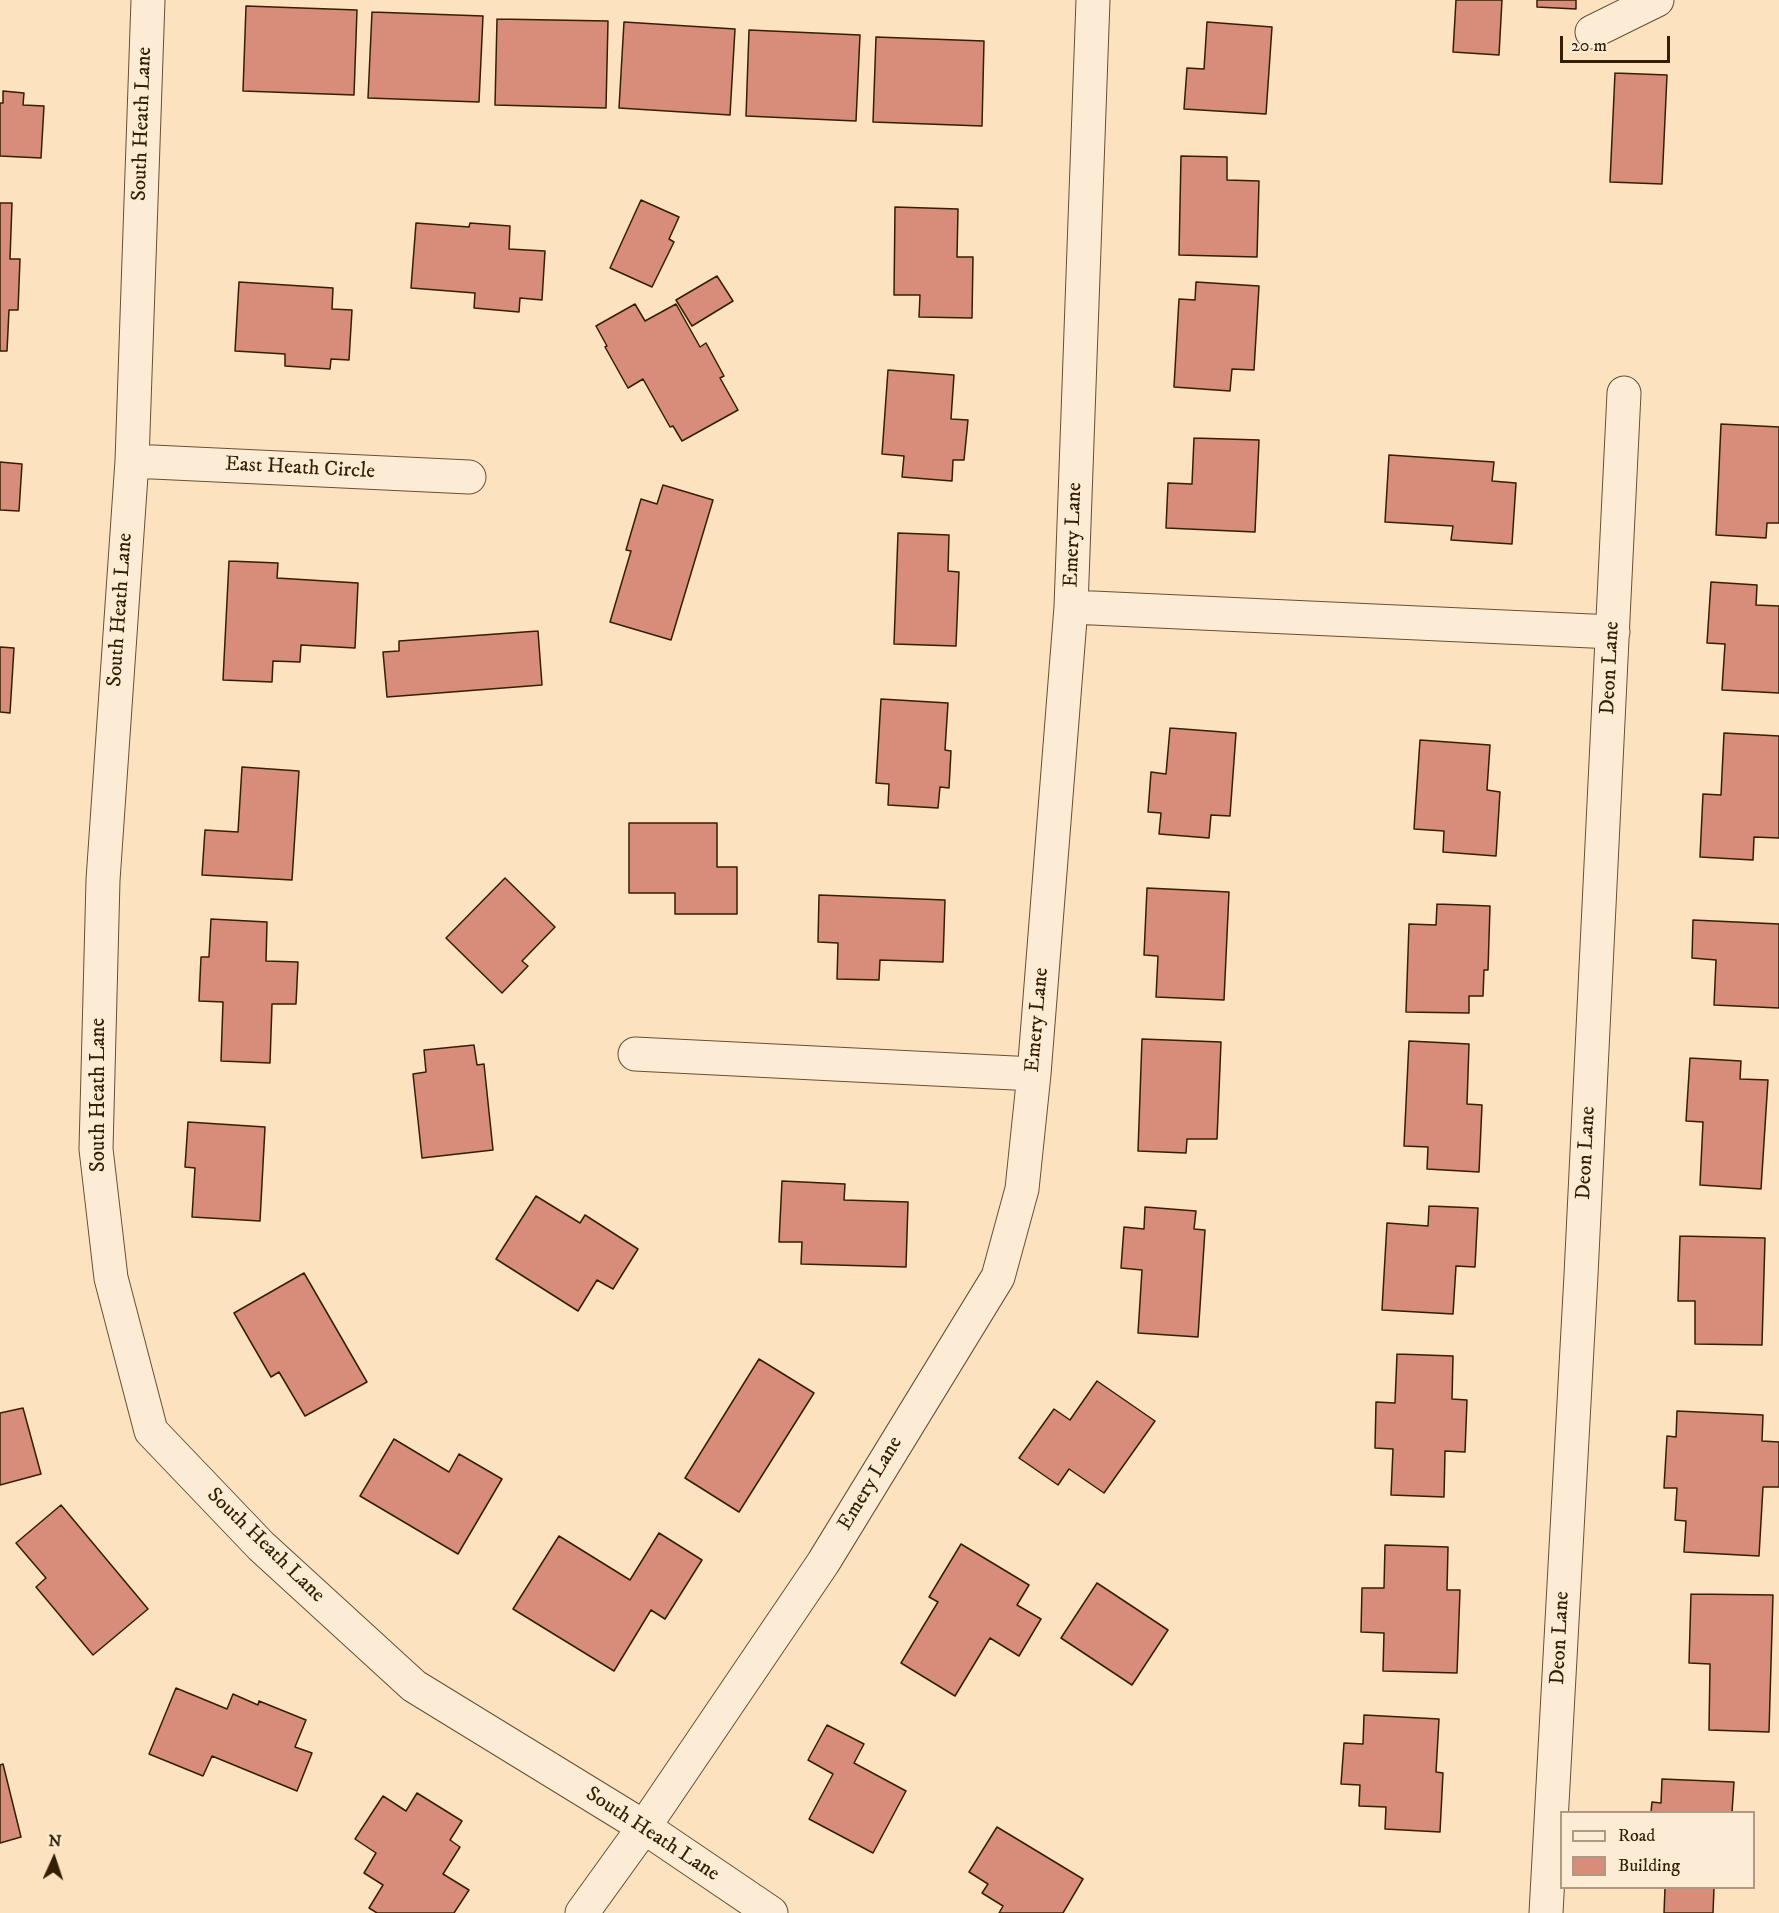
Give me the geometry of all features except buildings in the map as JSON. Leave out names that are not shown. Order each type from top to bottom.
[{"type":"street","name":"South Heath Lane","points":[[148,0],[132,461],[102,880],[96,1149],[111,1278],[151,1431],[261,1546],[414,1686],[644,1827],[771,1913]]},
{"type":"street","name":"Emery Lane","points":[[582,1913],[644,1827],[823,1563],[998,1277],[1022,1189],[1034,1074],[1071,607],[1093,0]]},
{"type":"street","points":[[1592,32],[1657,0]]},
{"type":"street","name":"Deon Lane","points":[[1546,1913],[1580,1299],[1624,393]]},
{"type":"street","name":"East Heath Circle","points":[[132,461],[469,477]]},
{"type":"street","points":[[1071,607],[1613,632]]},
{"type":"street","points":[[635,1054],[1034,1074]]}]
